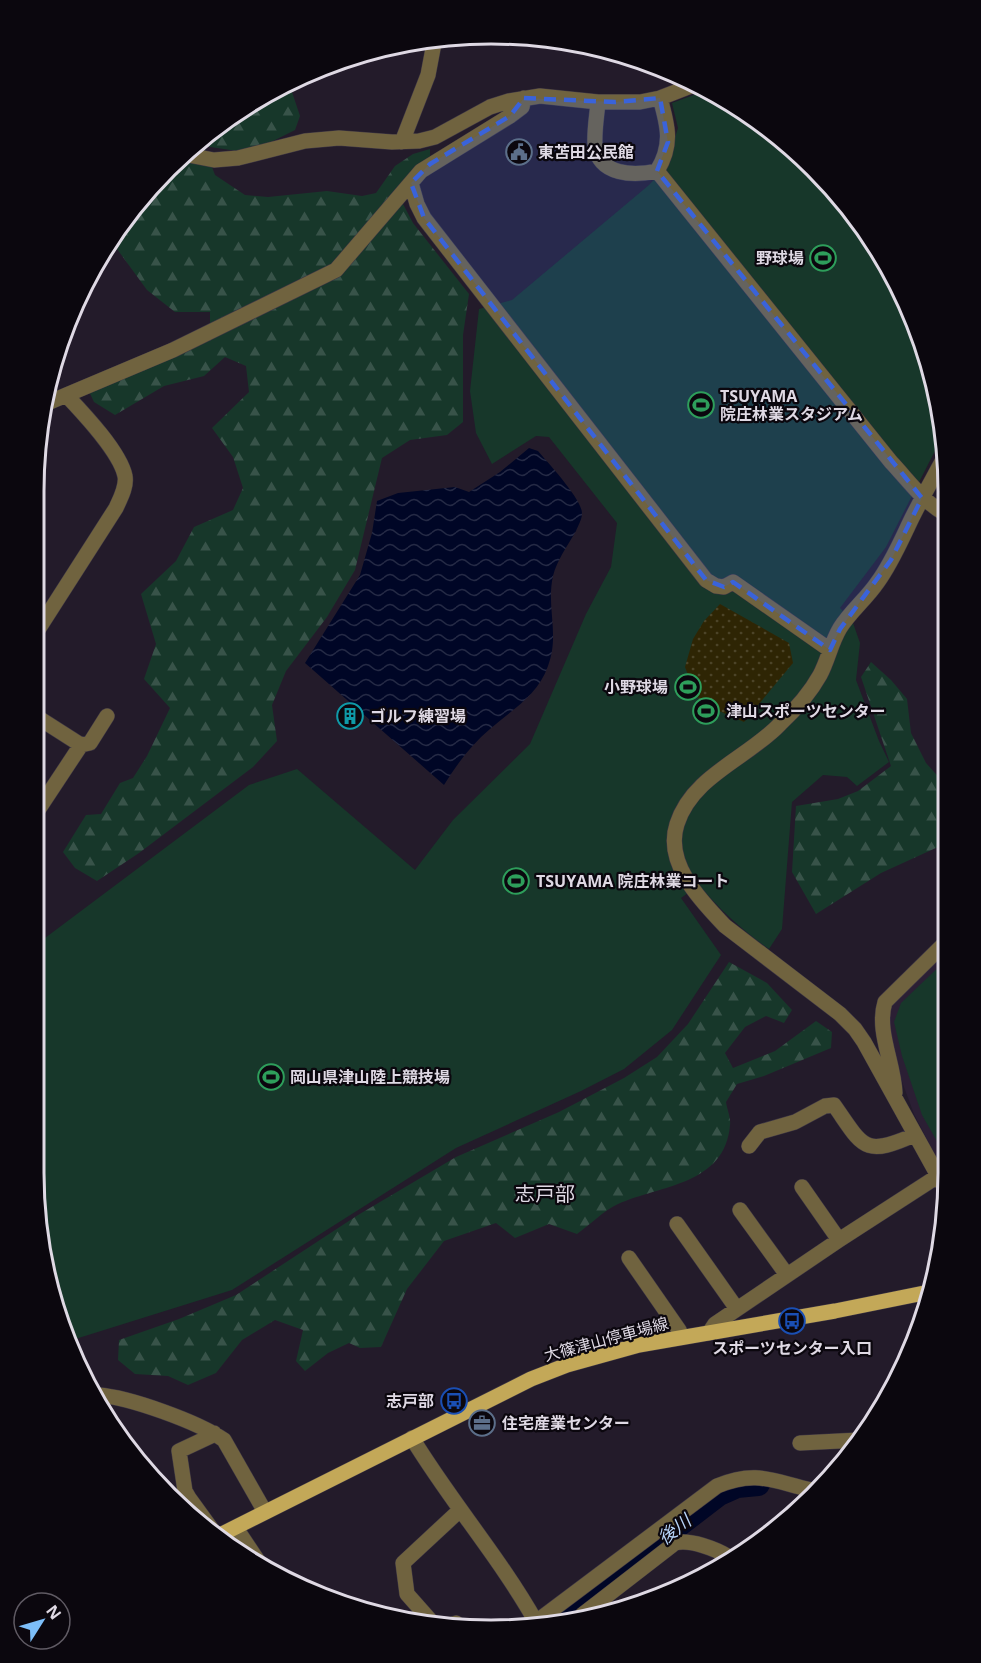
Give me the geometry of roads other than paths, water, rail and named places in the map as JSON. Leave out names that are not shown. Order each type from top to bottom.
[{"type":"main road","name":"大篠津山停車場線","points":[[226,1533],[412,1438],[549,1372],[639,1345],[920,1294]]},
{"type":"street","points":[[402,142],[428,75],[433,47]]},
{"type":"street","points":[[194,156],[214,160],[238,158],[305,141],[339,138],[402,142],[435,137],[490,107],[524,98],[540,96],[598,102],[640,102],[660,98],[685,88]]},
{"type":"street","points":[[52,401],[173,350],[336,270],[411,183],[430,165],[510,116],[522,107],[524,98]]},
{"type":"street","points":[[598,102],[595,146],[599,158],[608,168],[618,172],[642,174],[657,171],[663,162],[668,142],[668,127],[660,98]]},
{"type":"street","points":[[657,171],[883,453],[917,489],[922,498],[938,510]]},
{"type":"street","points":[[411,183],[424,218],[706,580],[716,586],[724,587],[734,582],[830,650]]},
{"type":"street","points":[[44,620],[116,508],[123,492],[125,478],[120,462],[106,442],[67,396]]},
{"type":"street","points":[[937,470],[891,560],[877,583],[840,628],[821,674],[807,694],[780,725],[695,792],[676,826],[674,843],[677,860],[686,878],[725,926],[840,1014],[855,1029],[864,1041],[938,1176]]},
{"type":"street","points":[[44,800],[81,745],[90,743],[108,716]]},
{"type":"street","points":[[44,722],[81,745]]},
{"type":"street","points":[[895,1098],[894,1078],[884,1035],[882,1012],[885,1002],[938,950]]},
{"type":"street","points":[[749,1146],[760,1132],[795,1122],[825,1106],[834,1105],[860,1141],[878,1148],[914,1135]]},
{"type":"street","points":[[709,1333],[715,1324],[938,1176]]},
{"type":"street","points":[[802,1187],[839,1240]]},
{"type":"street","points":[[740,1210],[787,1275]]},
{"type":"street","points":[[677,1224],[737,1309]]},
{"type":"street","points":[[629,1258],[682,1337]]},
{"type":"street","points":[[103,1395],[114,1396],[142,1405],[214,1432],[224,1440],[265,1512]]},
{"type":"street","points":[[198,1511],[185,1491],[179,1451],[214,1432]]},
{"type":"street","points":[[412,1438],[460,1510],[506,1572],[533,1618]]},
{"type":"street","points":[[800,1443],[848,1441]]},
{"type":"street","points":[[543,1617],[717,1486],[736,1479],[758,1476],[807,1489]]},
{"type":"street","points":[[425,1615],[407,1594],[403,1563],[460,1510]]},
{"type":"street","points":[[236,1528],[250,1549]]},
{"type":"street","points":[[592,1608],[675,1543],[682,1541],[723,1554]]},
{"type":"water","points":[[529,448],[538,451],[564,482],[577,500],[582,514],[553,576],[551,599],[553,643],[548,666],[531,694],[477,742],[459,762],[444,785],[305,663],[360,575],[372,533],[377,501],[398,493],[455,487],[469,492],[500,472]]},
{"type":"waterway","name":"後川","points":[[563,1614],[719,1494],[737,1486],[758,1484]]},
{"type":"place","name":"東苫田公民館","points":[[519,152]]},
{"type":"place","name":"野球場","points":[[823,258]]},
{"type":"place","name":"TSUYAMA 院庄林業スタジアム","points":[[701,405]]},
{"type":"place","name":"小野球場","points":[[688,687]]},
{"type":"place","name":"津山スポーツセンター","points":[[706,711]]},
{"type":"place","name":"ゴルフ練習場","points":[[350,716]]},
{"type":"place","name":"TSUYAMA 院庄林業コート","points":[[516,881]]},
{"type":"place","name":"岡山県津山陸上競技場","points":[[271,1077]]},
{"type":"place","name":"スポーツセンター入口","points":[[792,1321]]},
{"type":"place","name":"志戸部","points":[[454,1401]]},
{"type":"place","name":"住宅産業センター","points":[[482,1423]]},
{"type":"district","name":"志戸部","points":[[545,1193]]}]
